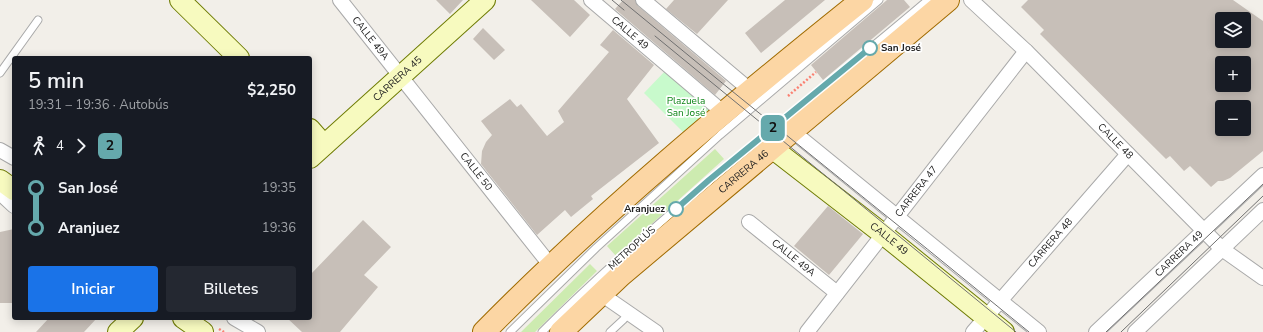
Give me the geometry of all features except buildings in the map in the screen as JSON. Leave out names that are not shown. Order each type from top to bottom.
[{"type":"main road","points":[[484,332],[551,266],[669,159],[750,90],[862,0]]},
{"type":"main road","name":"CARRERA 46","points":[[561,332],[601,294],[948,0]]},
{"type":"street","points":[[180,0],[237,56]]},
{"type":"street","name":"CALLE 49A","points":[[340,0],[401,76]]},
{"type":"street","name":"CARRERA 45","points":[[317,152],[485,0]]},
{"type":"street","name":"CALLE 49","points":[[590,0],[724,113]]},
{"type":"street","points":[[643,0],[750,90]]},
{"type":"street","name":"CALLE 48","points":[[971,0],[1026,51],[1222,249],[1263,278]]},
{"type":"street","name":"CARRERA 47","points":[[807,332],[1026,51]]},
{"type":"street","name":"CALLE 50","points":[[401,76],[551,266]]},
{"type":"street","points":[[792,131],[1039,332]]},
{"type":"street","points":[[312,136],[317,152]]},
{"type":"street","name":"CALLE 49","points":[[772,148],[883,234],[1004,332]]},
{"type":"street","points":[[0,150],[12,157]]},
{"type":"street","name":"CARRERA 48","points":[[973,332],[1128,154]]},
{"type":"street","name":"CARRERA 49","points":[[1096,332],[1263,175]]},
{"type":"street","points":[[0,180],[12,189]]},
{"type":"street","points":[[0,193],[12,204]]},
{"type":"street","points":[[1135,332],[1263,210]]},
{"type":"street","name":"CALLE 49A","points":[[749,222],[838,293]]},
{"type":"street","points":[[601,294],[656,332]]},
{"type":"street","points":[[186,320],[201,332]]},
{"type":"street","points":[[241,320],[258,332]]},
{"type":"lane","points":[[510,332],[590,253],[720,135],[879,0]]},
{"type":"lane","name":"METROPLÚS","points":[[542,332],[622,256],[709,180],[928,0]]},
{"type":"lane","points":[[12,56],[38,20]]},
{"type":"lane","points":[[0,73],[12,56]]},
{"type":"lane","points":[[610,332],[629,313]]},
{"type":"path","points":[[788,96],[816,72]]},
{"type":"green space","name":"Plazuela San José","points":[[669,67],[717,107],[685,134],[644,93]]},
{"type":"green space","points":[[715,149],[724,159],[616,256],[607,246]]},
{"type":"green space","points":[[590,264],[597,271],[535,332],[521,332]]},
{"type":"tram line","points":[[612,0],[624,10]]},
{"type":"tram line","points":[[621,0],[1029,332]]},
{"type":"tram line","points":[[655,36],[1016,332]]},
{"type":"tram line","points":[[1106,332],[1263,184]]},
{"type":"tram line","points":[[1121,332],[1263,196]]},
{"type":"bus line","name":"2","points":[[676,209],[709,180],[870,48]]},
{"type":"place","name":"San José","points":[[870,48]]},
{"type":"place","name":"Aranjuez","points":[[676,209]]}]
